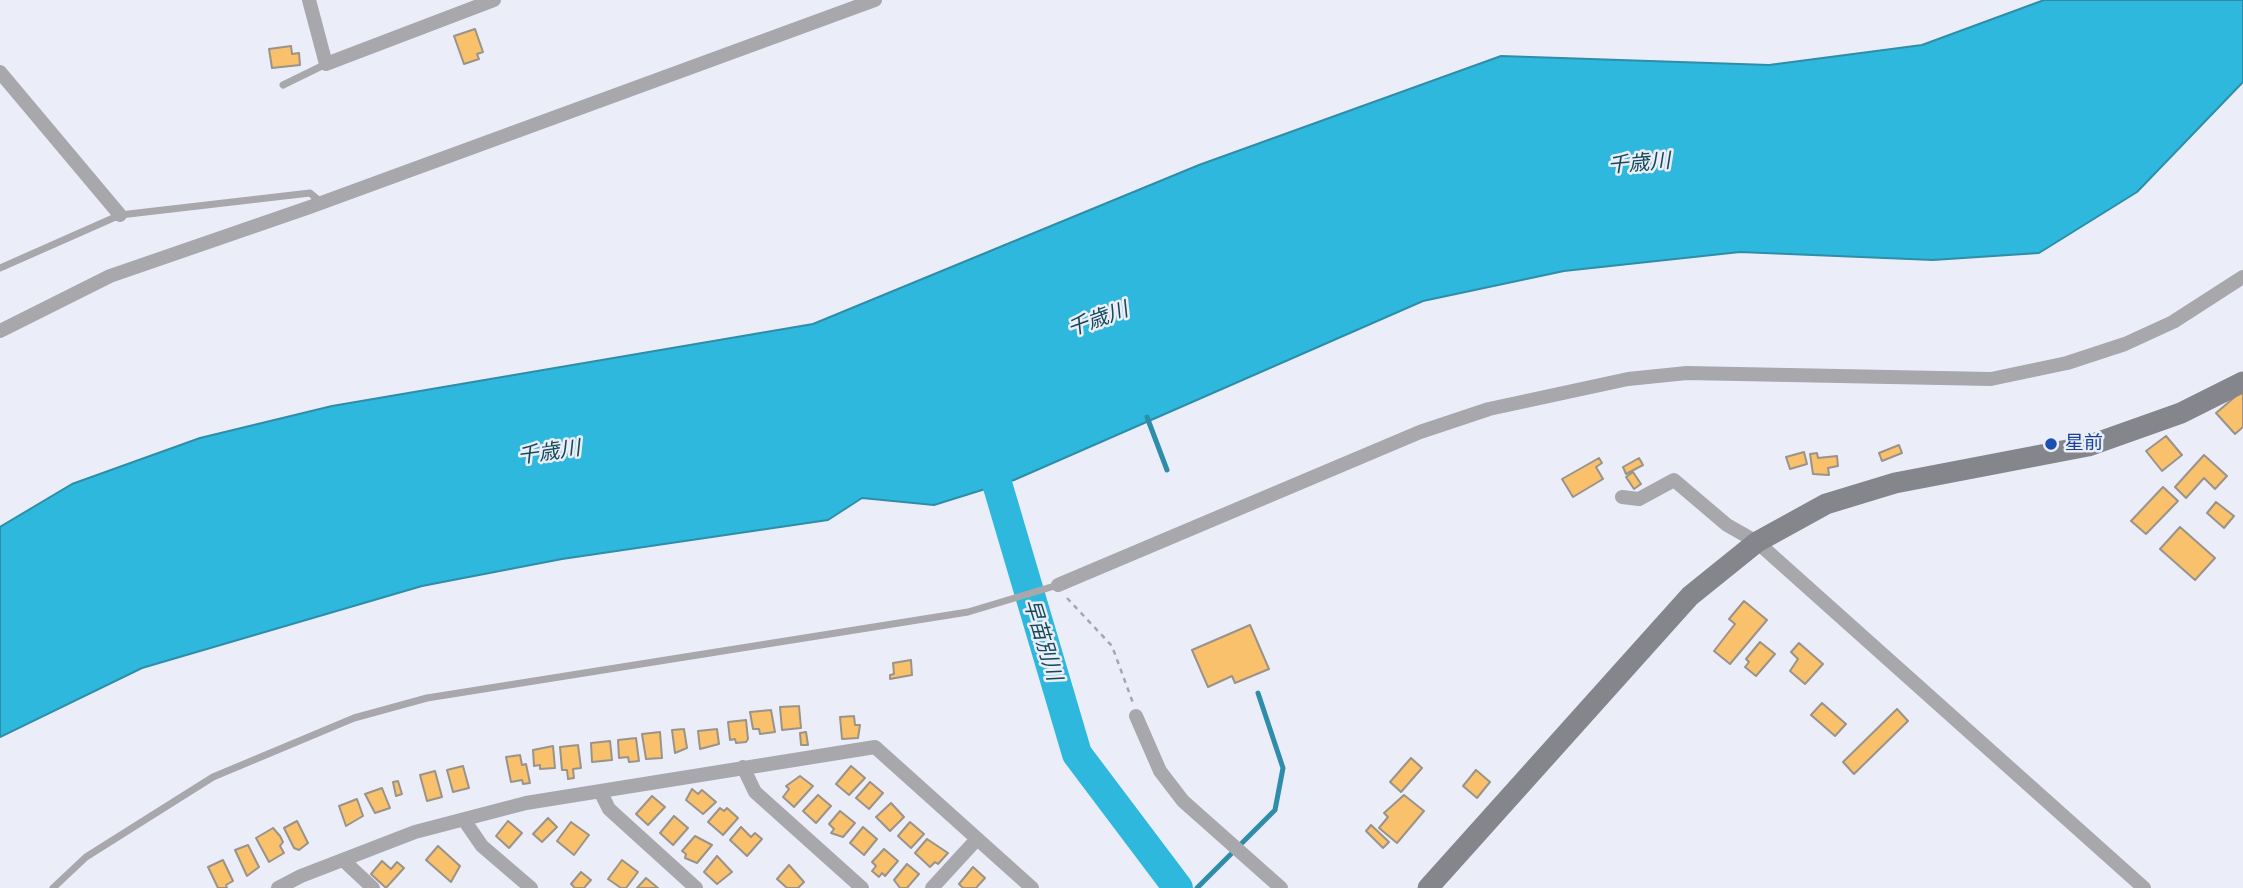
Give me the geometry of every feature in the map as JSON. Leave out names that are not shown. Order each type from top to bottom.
[{"type":"street","points":[[309,0],[326,64],[494,0]]},
{"type":"street","points":[[0,331],[110,276],[322,203],[875,0]]},
{"type":"street","points":[[0,72],[120,215]]},
{"type":"street","points":[[1058,585],[1420,432],[1489,409],[1628,379],[1687,373],[1991,379],[2067,362],[2125,344],[2173,322],[2243,277]]},
{"type":"street","points":[[1428,888],[1690,596],[1757,542],[1826,504],[1895,483],[2088,446],[2181,413],[2243,382]]},
{"type":"street","points":[[1622,497],[1639,499],[1674,480],[1727,525],[1757,542],[2144,888]]},
{"type":"street","points":[[1136,716],[1160,771],[1183,801],[1281,888]]},
{"type":"street","points":[[278,888],[415,832],[526,803],[875,747],[1032,888]]},
{"type":"street","points":[[743,767],[755,792],[862,888]]},
{"type":"street","points":[[600,791],[609,809],[694,887]]},
{"type":"street","points":[[464,820],[482,846],[531,888]]},
{"type":"street","points":[[932,888],[977,839]]},
{"type":"street","points":[[343,860],[373,888]]},
{"type":"lane","points":[[283,85],[326,64]]},
{"type":"lane","points":[[0,268],[120,215],[310,192],[322,203]]},
{"type":"lane","points":[[53,888],[86,857],[213,778],[354,718],[427,698],[968,612],[1058,585]]},
{"type":"path","points":[[1058,585],[1073,606],[1112,646],[1136,716]]},
{"type":"water","name":"千歳川","points":[[2044,0],[2243,0],[2243,82],[2137,192],[2039,253],[1933,260],[1740,252],[1564,271],[1423,301],[1014,480],[934,505],[862,498],[828,520],[562,559],[422,586],[142,668],[0,737],[0,527],[72,484],[200,438],[332,406],[813,324],[1199,165],[1501,56],[1769,65],[1922,45]]},
{"type":"building","points":[[475,29],[483,52],[477,54],[479,59],[464,64],[454,36]]},
{"type":"building","points":[[291,46],[292,54],[299,53],[300,65],[272,68],[269,49]]},
{"type":"building","points":[[2243,390],[2243,427],[2235,434],[2216,413]]},
{"type":"building","points":[[2166,436],[2182,455],[2162,471],[2146,451]]},
{"type":"building","points":[[1899,445],[1902,453],[1882,461],[1879,453]]},
{"type":"building","points":[[1804,452],[1807,464],[1790,469],[1786,457]]},
{"type":"building","points":[[1817,453],[1818,458],[1837,456],[1838,466],[1828,468],[1829,475],[1813,474],[1810,454]]},
{"type":"building","points":[[2204,455],[2227,476],[2215,489],[2204,478],[2186,498],[2175,487]]},
{"type":"building","points":[[1599,458],[1602,463],[1596,467],[1603,479],[1573,497],[1562,479]]},
{"type":"building","points":[[1639,458],[1643,465],[1626,474],[1623,467]]},
{"type":"building","points":[[1633,472],[1641,484],[1634,489],[1626,477]]},
{"type":"building","points":[[2163,487],[2178,501],[2146,534],[2131,521]]},
{"type":"building","points":[[2216,502],[2234,516],[2224,528],[2207,513]]},
{"type":"building","points":[[2180,527],[2215,558],[2195,580],[2160,549]]},
{"type":"building","points":[[1744,601],[1767,620],[1730,664],[1714,651],[1735,624],[1729,619]]},
{"type":"building","points":[[1250,625],[1269,669],[1235,683],[1232,676],[1208,687],[1192,650]]},
{"type":"building","points":[[1760,642],[1775,654],[1756,676],[1745,667],[1749,662],[1746,659]]},
{"type":"building","points":[[1799,643],[1823,664],[1805,684],[1790,671],[1798,659],[1791,652]]},
{"type":"building","points":[[911,660],[912,675],[890,679],[890,675],[894,674],[893,663]]},
{"type":"building","points":[[1822,703],[1846,724],[1835,736],[1811,715]]},
{"type":"building","points":[[799,706],[801,728],[782,730],[780,707]]},
{"type":"building","points":[[1897,709],[1908,721],[1854,774],[1843,762]]},
{"type":"building","points":[[771,710],[775,732],[760,734],[759,729],[753,729],[750,712]]},
{"type":"building","points":[[854,716],[855,725],[860,725],[858,738],[842,739],[840,717]]},
{"type":"building","points":[[746,720],[746,742],[736,743],[735,739],[730,740],[728,722]]},
{"type":"building","points":[[684,729],[687,748],[675,753],[672,730]]},
{"type":"building","points":[[717,729],[719,744],[700,749],[698,731]]},
{"type":"building","points":[[660,732],[662,758],[646,759],[642,734]]},
{"type":"building","points":[[806,732],[808,745],[801,745],[800,733]]},
{"type":"building","points":[[636,738],[639,761],[629,762],[628,757],[619,758],[618,740]]},
{"type":"building","points":[[610,741],[612,760],[592,762],[591,743]]},
{"type":"building","points":[[578,745],[581,768],[573,769],[574,778],[568,779],[567,770],[562,770],[560,747]]},
{"type":"building","points":[[553,746],[555,768],[540,769],[540,765],[534,766],[533,750]]},
{"type":"building","points":[[520,755],[522,765],[526,764],[530,783],[523,784],[522,780],[511,782],[506,757]]},
{"type":"building","points":[[1411,758],[1422,768],[1401,792],[1390,782]]},
{"type":"building","points":[[463,766],[469,788],[453,792],[447,770]]},
{"type":"building","points":[[851,766],[865,778],[849,795],[836,784]]},
{"type":"building","points":[[1476,770],[1490,782],[1477,798],[1463,786]]},
{"type":"building","points":[[435,771],[442,797],[427,801],[420,775]]},
{"type":"building","points":[[800,776],[813,786],[794,807],[783,797],[789,789],[786,786]]},
{"type":"building","points":[[398,781],[402,794],[396,796],[393,782]]},
{"type":"building","points":[[870,782],[883,793],[869,809],[856,798]]},
{"type":"building","points":[[382,788],[390,808],[375,813],[365,794]]},
{"type":"building","points":[[692,789],[698,794],[702,790],[716,802],[703,814],[686,800]]},
{"type":"building","points":[[818,795],[831,806],[816,823],[803,811]]},
{"type":"building","points":[[1404,795],[1424,811],[1397,843],[1379,828],[1388,817],[1384,813]]},
{"type":"building","points":[[652,796],[665,807],[648,825],[636,814]]},
{"type":"building","points":[[357,799],[363,816],[346,826],[339,806]]},
{"type":"building","points":[[891,803],[904,817],[890,831],[876,817]]},
{"type":"building","points":[[720,808],[724,811],[727,808],[738,818],[723,835],[708,822]]},
{"type":"building","points":[[840,811],[855,823],[843,837],[831,833],[834,829],[829,824]]},
{"type":"building","points":[[674,816],[688,828],[673,845],[660,833]]},
{"type":"building","points":[[548,818],[557,827],[542,842],[533,834]]},
{"type":"building","points":[[297,821],[308,843],[299,850],[294,848],[284,828]]},
{"type":"building","points":[[508,821],[522,833],[509,848],[496,836]]},
{"type":"building","points":[[571,822],[589,835],[574,855],[557,841]]},
{"type":"building","points":[[910,822],[924,834],[911,848],[898,836]]},
{"type":"building","points":[[1371,825],[1389,842],[1383,848],[1366,831]]},
{"type":"building","points":[[741,827],[751,837],[755,833],[762,839],[747,856],[730,840]]},
{"type":"building","points":[[863,827],[877,839],[864,855],[850,843]]},
{"type":"building","points":[[273,828],[283,842],[280,846],[284,853],[269,862],[256,838]]},
{"type":"building","points":[[695,836],[712,845],[697,863],[685,858],[686,854],[682,851]]},
{"type":"building","points":[[927,839],[948,853],[938,864],[935,862],[930,867],[915,853]]},
{"type":"building","points":[[248,845],[259,867],[247,876],[235,850]]},
{"type":"building","points":[[438,846],[460,866],[451,882],[426,860]]},
{"type":"building","points":[[884,849],[898,861],[885,876],[882,873],[879,877],[872,871],[876,866],[872,862]]},
{"type":"building","points":[[717,856],[732,872],[717,884],[704,872]]},
{"type":"building","points":[[223,860],[233,881],[226,885],[227,888],[218,888],[208,867]]},
{"type":"building","points":[[622,860],[638,872],[626,888],[621,888],[608,879]]},
{"type":"building","points":[[382,861],[391,869],[397,862],[404,868],[386,888],[371,874]]},
{"type":"building","points":[[907,864],[919,874],[907,888],[900,888],[894,880]]},
{"type":"building","points":[[789,865],[804,882],[798,888],[787,888],[777,879]]},
{"type":"building","points":[[973,867],[985,878],[976,888],[963,888],[959,884]]},
{"type":"building","points":[[581,872],[591,880],[584,888],[575,888],[571,884]]},
{"type":"building","points":[[646,878],[658,888],[637,888]]},
{"type":"waterway","points":[[1147,417],[1167,470]]},
{"type":"waterway","name":"早苗別川","points":[[986,446],[1077,754],[1178,888]]},
{"type":"waterway","points":[[1197,888],[1275,810],[1283,768],[1258,693]]},
{"type":"place","name":"星前","points":[[2051,444]]}]
